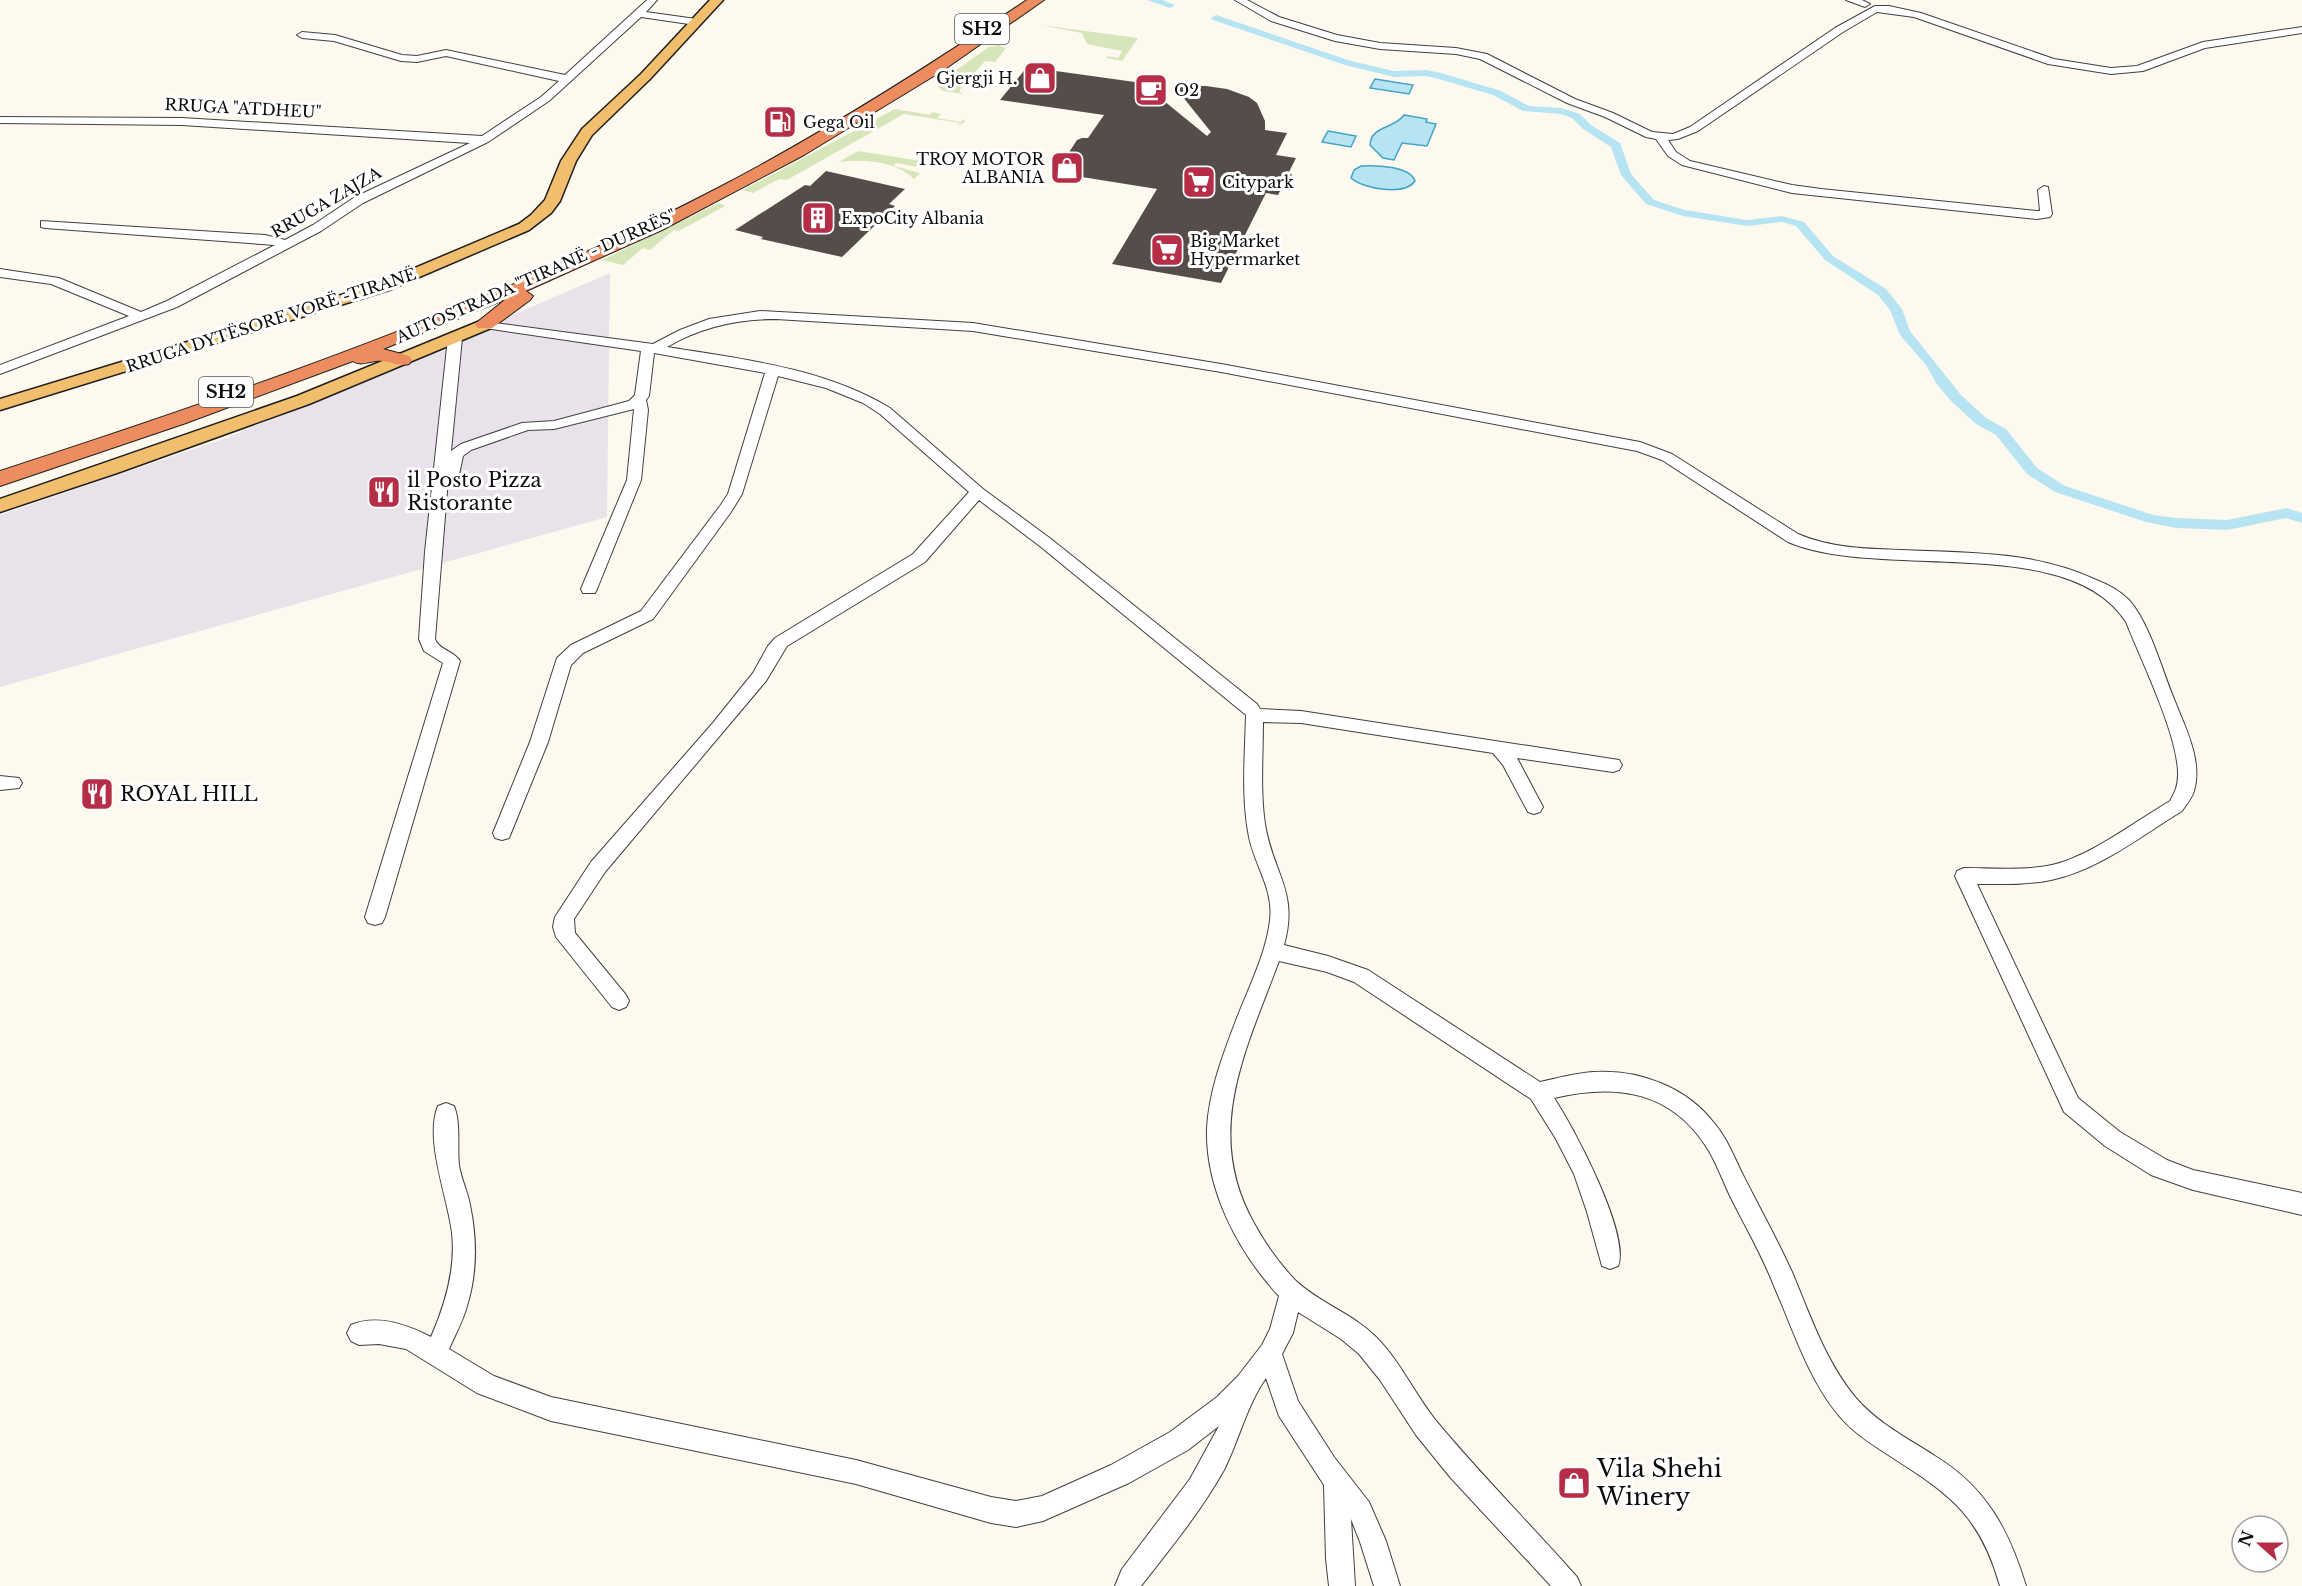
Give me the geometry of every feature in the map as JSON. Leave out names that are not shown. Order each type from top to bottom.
[{"type":"highway","name":"AUTOSTRADA \"TIRANË - DURRËS\"","points":[[0,470],[204,401],[357,344],[487,291],[631,227],[757,164],[854,111],[1025,0]]},
{"type":"highway","name":"AUTOSTRADA \"TIRANË - DURRËS\"","points":[[0,479],[207,408],[406,333],[572,263],[726,190],[830,135],[908,87],[1036,0]]},
{"type":"highway","points":[[485,324],[572,263]]},
{"type":"highway","points":[[207,408],[231,407],[367,356],[378,354],[402,360]]},
{"type":"main road","name":"RRUGA DYTËSORE VORË -TIRANË","points":[[0,405],[383,287],[524,227],[540,217],[551,206],[570,159],[588,130],[651,71],[717,0]]},
{"type":"main road","points":[[0,506],[243,422],[402,360],[485,324]]},
{"type":"street","name":"RRUGA ZAJZA","points":[[0,370],[142,317],[288,244],[368,195],[484,140],[526,113],[567,79],[652,0]]},
{"type":"street","points":[[1240,0],[1275,19],[1335,38],[1380,46],[1456,51],[1483,56],[1571,100],[1661,138],[1674,137],[1694,129],[1855,20],[1870,4]]},
{"type":"street","points":[[1851,0],[1917,15],[2052,62],[2111,72],[2139,69],[2203,45],[2302,30]]},
{"type":"street","points":[[639,14],[696,22]]},
{"type":"street","points":[[302,35],[335,38],[401,58],[417,59],[446,53],[567,79]]},
{"type":"street","name":"RRUGA \"ATDHEU\"","points":[[0,120],[71,118],[160,121],[484,140]]},
{"type":"street","points":[[1661,138],[1672,154],[1686,163],[1821,193],[2037,215],[2046,214],[2044,190]]},
{"type":"street","points":[[45,224],[265,239],[288,244]]},
{"type":"street","points":[[0,273],[54,281],[142,317]]},
{"type":"street","points":[[652,348],[722,319],[776,315],[973,327],[1221,368],[1655,451],[1793,538],[1821,548],[1865,554],[1995,559],[2077,577],[2102,588],[2123,604],[2141,636],[2181,739],[2187,774],[2185,792],[2176,806],[2158,819],[2083,862],[2053,872],[2026,876],[1964,876],[2071,1105],[2097,1128],[2160,1169],[2192,1180],[2302,1204]]},
{"type":"street","points":[[485,324],[652,348],[772,371],[820,382],[869,400],[978,492],[1046,543],[1240,699],[1255,715],[1300,717],[1498,747],[1560,759],[1613,765]]},
{"type":"street","points":[[375,916],[452,661],[430,647],[427,639],[433,552],[455,338]]},
{"type":"street","points":[[441,604],[454,457],[460,450],[528,426],[554,425],[621,408],[639,401],[652,348]]},
{"type":"street","points":[[502,832],[540,742],[563,662],[576,650],[647,615],[726,509],[735,494],[772,371]]},
{"type":"street","points":[[589,589],[634,480],[641,410],[639,401]]},
{"type":"street","points":[[619,1001],[566,938],[563,927],[565,917],[598,867],[718,729],[760,677],[774,650],[781,642],[919,558],[978,492]]},
{"type":"street","points":[[1255,715],[1253,804],[1258,841],[1279,891],[1281,919],[1273,951],[1233,1057],[1224,1090],[1219,1127],[1222,1176],[1234,1206],[1266,1264],[1290,1292],[1356,1334],[1375,1353],[1422,1422],[1480,1492],[1568,1586]]},
{"type":"street","points":[[1498,747],[1510,761],[1534,807]]},
{"type":"street","points":[[1273,951],[1328,964],[1361,976],[1538,1092],[1562,1126],[1585,1170],[1596,1198],[1610,1258]]},
{"type":"street","points":[[1538,1092],[1594,1081],[1617,1081],[1642,1085],[1676,1101],[1708,1128],[1775,1261],[1807,1337],[1831,1384],[1845,1405],[1864,1424],[1960,1489],[1998,1545],[2013,1586]]},
{"type":"street","points":[[436,1352],[456,1306],[464,1255],[464,1236],[459,1203],[450,1176],[446,1146],[446,1113]]},
{"type":"street","points":[[359,1334],[375,1331],[394,1333],[419,1341],[455,1368],[497,1391],[550,1409],[856,1472],[991,1510],[1016,1514],[1054,1504],[1120,1474],[1202,1425],[1226,1406],[1246,1385],[1270,1353],[1281,1333],[1290,1292]]},
{"type":"street","points":[[1270,1353],[1288,1407],[1325,1466],[1360,1511],[1373,1541],[1387,1586]]},
{"type":"street","points":[[1128,1586],[1131,1578],[1176,1521],[1210,1472],[1230,1434],[1246,1385]]},
{"type":"street","points":[[1336,1478],[1337,1559],[1342,1586]]},
{"type":"shaded area","points":[[610,273],[607,517],[0,687],[0,515],[229,437]]},
{"type":"green space","points":[[1040,25],[1138,38],[1122,61],[1106,58],[1108,56],[1118,58],[1122,51],[1087,44],[1082,33]]},
{"type":"green space","points":[[999,45],[1006,48],[995,62],[985,61],[959,91],[964,94],[943,91],[938,87],[938,83],[989,47]]},
{"type":"green space","points":[[895,109],[930,115],[932,112],[941,114],[937,118],[961,122],[964,119],[965,122],[958,126],[960,123],[904,114],[787,180],[779,179],[753,193],[743,190]]},
{"type":"green space","points":[[858,151],[930,164],[923,168],[896,163],[894,166],[920,173],[914,179],[889,165],[859,161],[839,162]]},
{"type":"green space","points":[[719,203],[725,206],[679,231],[674,230],[650,250],[643,248],[623,265],[602,260]]},
{"type":"water","points":[[1375,79],[1413,85],[1409,94],[1370,88]]},
{"type":"water","points":[[1404,115],[1427,119],[1426,122],[1436,124],[1427,146],[1402,143],[1394,160],[1383,158],[1370,145],[1371,139],[1379,130],[1395,123]]},
{"type":"water","points":[[1328,131],[1356,136],[1351,147],[1322,142]]},
{"type":"water","points":[[1361,166],[1400,169],[1412,176],[1415,181],[1410,186],[1394,190],[1374,188],[1351,178],[1354,170]]},
{"type":"building","name":"Citypark","points":[[1027,67],[1142,83],[1207,136],[1211,132],[1174,86],[1206,86],[1227,89],[1249,97],[1257,103],[1265,121],[1265,130],[1287,133],[1276,155],[1296,158],[1288,174],[1292,174],[1285,190],[1281,189],[1278,195],[1266,193],[1221,283],[1112,264],[1157,189],[1063,174],[1071,162],[1066,161],[1068,157],[1066,157],[1077,140],[1088,138],[1104,115],[1000,100]]},
{"type":"building","name":"ExpoCity Albania","points":[[826,171],[905,189],[889,204],[895,206],[842,257],[761,239],[763,237],[735,230],[805,185],[810,186]]},
{"type":"waterway","points":[[1152,0],[1170,5]]},
{"type":"waterway","points":[[1216,18],[1348,63],[1394,74],[1426,73],[1441,76],[1497,93],[1527,109],[1561,111],[1576,116],[1587,127],[1616,145],[1626,175],[1650,202],[1683,213],[1747,223],[1782,219],[1800,224],[1829,258],[1882,292],[1896,309],[1904,332],[1930,362],[1939,374],[1940,380],[1956,398],[1981,421],[2001,432],[2032,471],[2060,489],[2151,519],[2176,523],[2227,525],[2287,513],[2302,518]]},
{"type":"place","name":"Gjergji H.","points":[[1040,78]]},
{"type":"place","name":"O2","points":[[1151,90]]},
{"type":"place","name":"Gega Oil","points":[[780,122]]},
{"type":"place","name":"TROY MOTOR ALBANIA","points":[[1067,168]]},
{"type":"place","name":"Citypark","points":[[1199,182]]},
{"type":"place","name":"ExpoCity Albania","points":[[818,218]]},
{"type":"place","name":"Big Market Hypermarket","points":[[1167,250]]},
{"type":"place","name":"il Posto Pizza Ristorante","points":[[384,492]]},
{"type":"place","name":"ROYAL HILL","points":[[97,794]]},
{"type":"place","name":"Vila Shehi Winery","points":[[1574,1483]]}]
